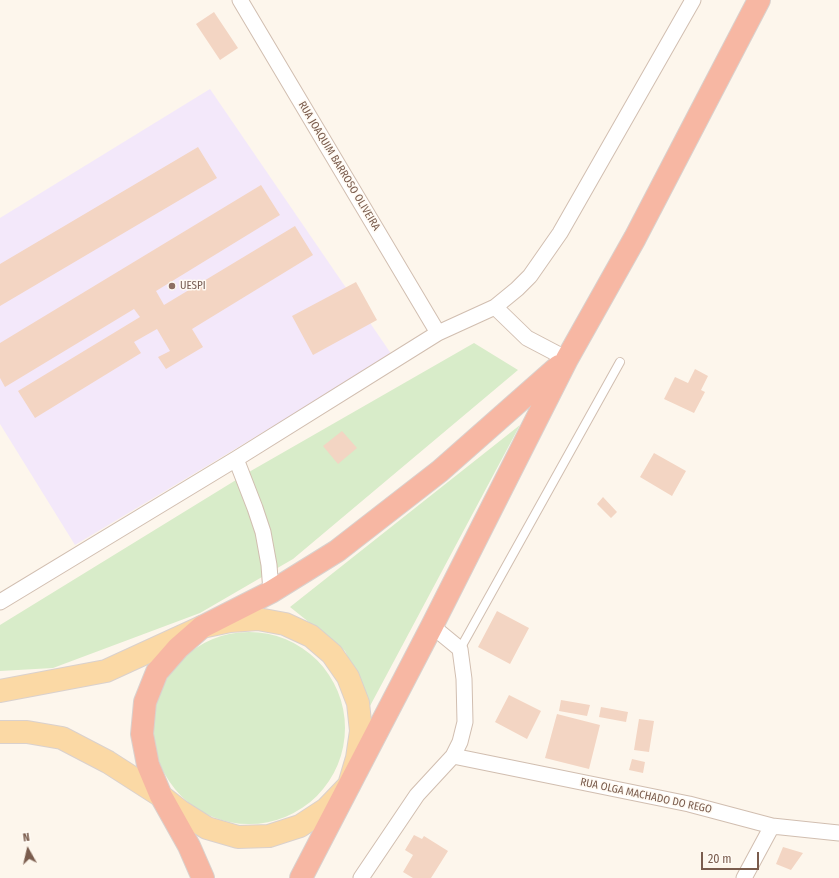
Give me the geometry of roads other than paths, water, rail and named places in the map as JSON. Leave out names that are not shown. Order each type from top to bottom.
[{"type":"highway","points":[[301,878],[432,626],[568,359],[635,238],[759,0]]},
{"type":"highway","points":[[203,878],[189,846],[161,796],[148,765],[142,734],[145,702],[157,672],[178,648],[202,627],[270,592],[337,551],[440,471],[568,359]]},
{"type":"main road","points":[[0,691],[106,671],[202,627],[230,621],[258,619],[285,624],[311,636],[332,654],[348,677],[358,703],[361,731],[357,758],[349,785],[326,809],[300,826],[269,836],[238,837],[207,828],[108,762],[62,738],[27,732],[0,732]]},
{"type":"street","name":"RUA JOAQUIM BARROSO OLIVEIRA","points":[[240,0],[438,333]]},
{"type":"street","points":[[0,602],[236,459],[438,333],[494,307],[517,289],[530,276],[560,233],[693,0]]},
{"type":"street","points":[[494,307],[527,338],[568,359]]},
{"type":"street","points":[[236,459],[256,508],[263,532],[269,565],[270,592]]},
{"type":"street","points":[[361,878],[417,795],[453,756],[460,742],[465,722],[464,679],[460,648],[432,626]]},
{"type":"street","name":"RUA OLGA MACHADO DO REGO","points":[[453,756],[689,804],[772,826],[839,833]]},
{"type":"street","points":[[744,878],[772,826]]},
{"type":"lane","points":[[460,648],[620,362]]},
{"type":"place","name":"UESPI","points":[[172,286]]}]
